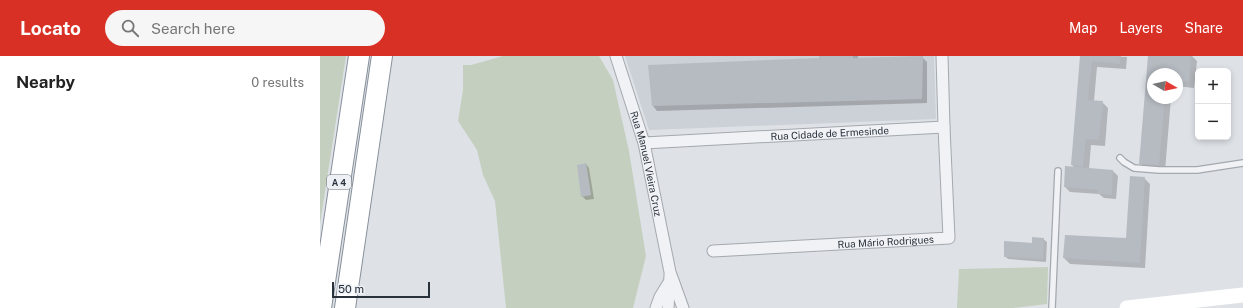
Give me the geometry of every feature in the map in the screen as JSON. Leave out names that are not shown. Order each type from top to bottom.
[{"type":"highway","name":"A 4","points":[[321,308],[359,56]]},
{"type":"highway","name":"A 4","points":[[345,308],[382,56]]},
{"type":"main road","points":[[1127,308],[1243,295]]},
{"type":"street","name":"Rua Manuel Vieira Cruz","points":[[616,56],[644,143],[669,278],[668,308]]},
{"type":"street","points":[[942,56],[944,127]]},
{"type":"street","name":"Rua Cidade de Ermesinde","points":[[644,143],[944,127]]},
{"type":"street","name":"Rua Mário Rodrigues","points":[[713,251],[949,238],[944,127]]},
{"type":"street","name":"Rua Manuel Vieira Cruz","points":[[669,278],[682,308]]},
{"type":"street","points":[[656,308],[669,278]]},
{"type":"lane","points":[[1120,158],[1134,168],[1159,170],[1197,170],[1243,163]]},
{"type":"lane","points":[[1052,308],[1058,171]]},
{"type":"shaded area","points":[[625,56],[934,56],[936,119],[649,130]]},
{"type":"green space","points":[[320,56],[346,56],[320,224]]},
{"type":"green space","points":[[503,56],[599,56],[613,80],[629,151],[646,256],[633,308],[506,308],[495,201],[483,175],[477,150],[458,121],[463,90],[463,65],[471,65]]},
{"type":"green space","points":[[1048,267],[1047,304],[1013,308],[957,308],[959,269]]},
{"type":"building","points":[[819,56],[853,56],[853,58],[923,56],[922,99],[652,106],[648,65],[819,58]]},
{"type":"building","points":[[1080,56],[1121,56],[1120,64],[1092,61],[1088,100],[1103,101],[1099,140],[1086,139],[1083,167],[1071,165]]},
{"type":"building","points":[[1148,56],[1191,56],[1189,82],[1183,82],[1183,68],[1147,68]]},
{"type":"building","points":[[1147,68],[1147,104],[1164,104],[1159,165],[1139,164]]},
{"type":"building","points":[[586,163],[591,195],[581,197],[577,165]]},
{"type":"building","points":[[1065,166],[1113,170],[1112,195],[1098,194],[1098,190],[1064,187]]},
{"type":"building","points":[[1130,176],[1145,177],[1140,263],[1063,258],[1065,235],[1126,238]]},
{"type":"building","points":[[1032,237],[1044,238],[1043,259],[1004,257],[1004,241],[1032,243]]}]
